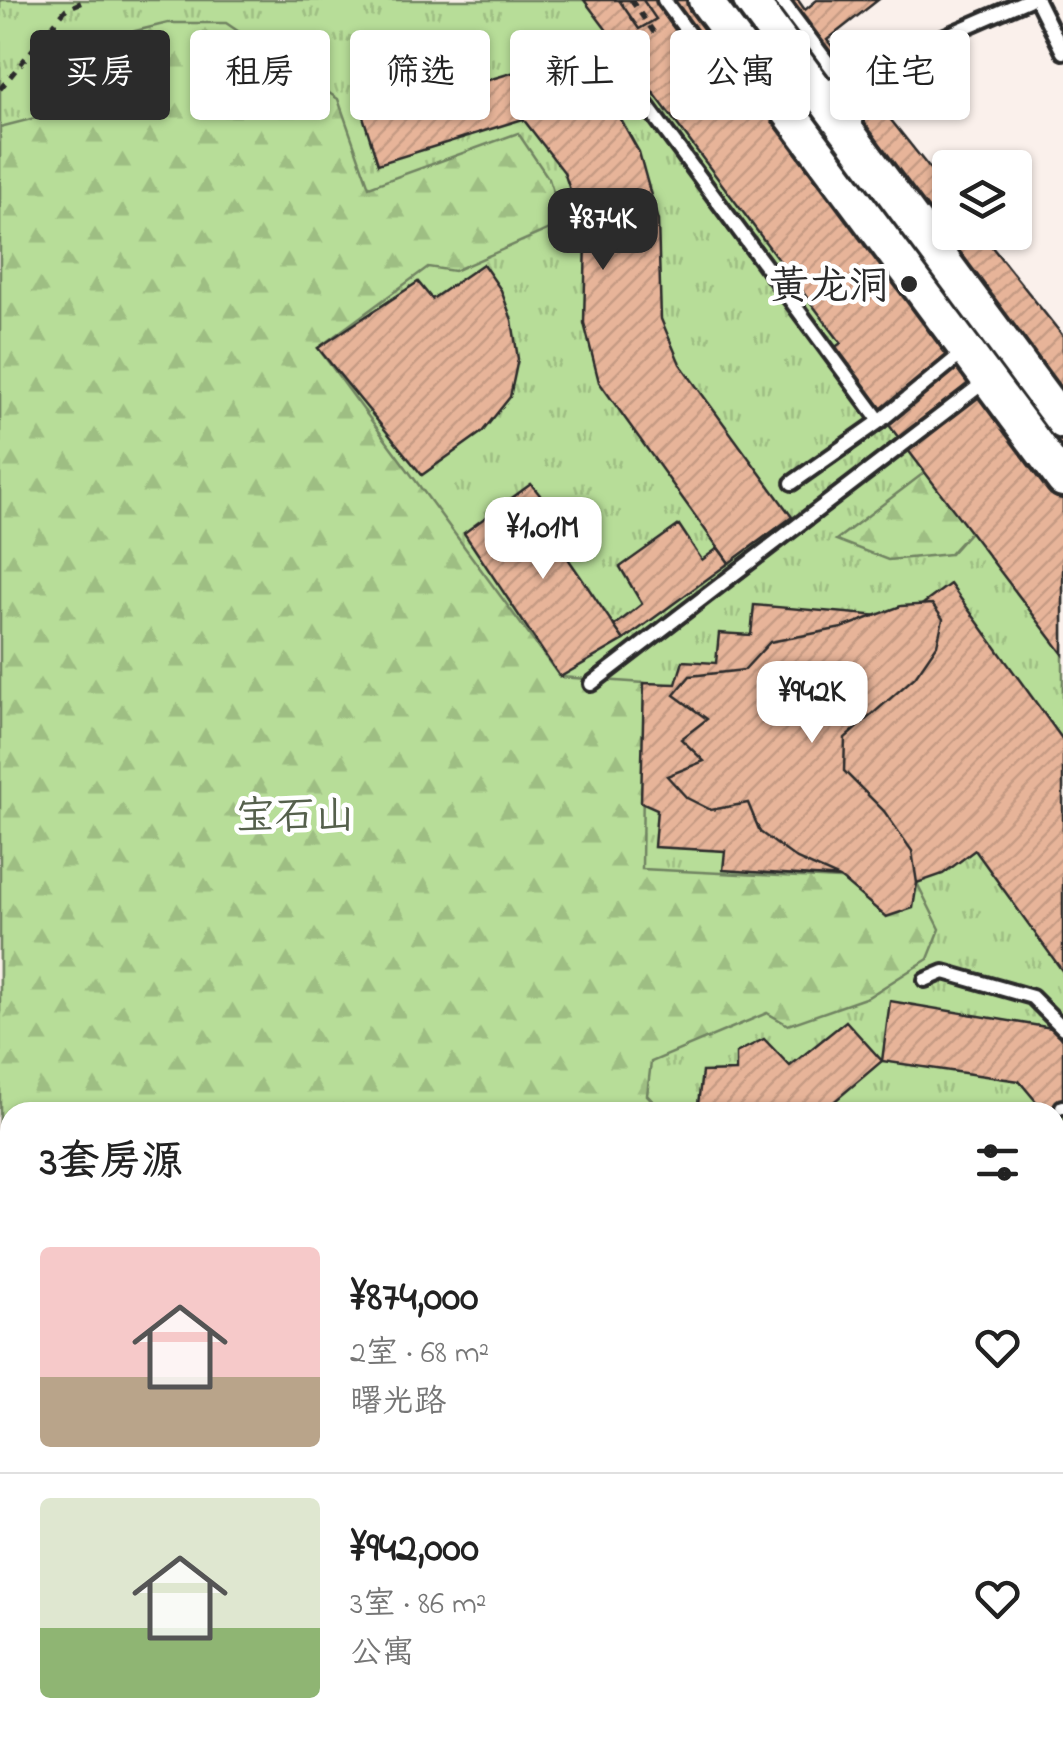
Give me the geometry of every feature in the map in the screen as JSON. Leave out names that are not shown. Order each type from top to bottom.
[{"type":"main road","points":[[704,0],[727,30]]},
{"type":"main road","points":[[750,0],[830,86]]},
{"type":"main road","points":[[795,120],[1063,480]]},
{"type":"main road","points":[[846,120],[856,143],[1063,422]]},
{"type":"lane","points":[[664,0],[686,30]]},
{"type":"lane","points":[[781,0],[830,86]]},
{"type":"lane","points":[[959,30],[1028,0]]},
{"type":"lane","points":[[1037,0],[1063,52]]},
{"type":"lane","points":[[650,110],[880,421]]},
{"type":"lane","points":[[792,483],[880,421],[967,350]]},
{"type":"lane","points":[[591,684],[990,378]]},
{"type":"lane","points":[[925,980],[944,972],[1032,997],[1063,1028]]},
{"type":"path","points":[[0,88],[66,8],[87,0]]},
{"type":"path","points":[[631,0],[657,37]]},
{"type":"green space","points":[[0,0],[719,0],[742,30],[670,30],[670,120],[810,120],[1063,453],[1063,1102],[0,1102]]},
{"type":"green space","name":"宝石山","points":[[168,23],[226,23],[236,30],[190,30],[190,120],[330,120],[330,94],[338,99],[369,187],[518,133],[549,179],[563,223],[454,271],[428,267],[318,348],[560,677],[644,683],[642,869],[917,883],[940,929],[928,959],[868,997],[788,1025],[767,1013],[651,1062],[647,1095],[654,1102],[0,1102],[0,127],[30,119],[170,120],[170,30],[139,30]]},
{"type":"green space","points":[[933,466],[978,523],[950,554],[888,560],[836,540]]},
{"type":"building","name":"黄龙洞","points":[[584,0],[798,0],[805,10],[817,0],[878,0],[840,30],[830,30],[830,120],[891,120],[932,171],[932,250],[994,250],[1063,336],[1063,654],[873,404],[834,348],[841,343],[674,120],[810,120],[810,30],[670,30],[670,115],[650,88],[650,30],[606,30]]},
{"type":"building","points":[[619,0],[643,0],[656,19],[639,29]]},
{"type":"building","points":[[510,73],[510,120],[520,120],[378,164],[364,120],[490,120],[490,79]]},
{"type":"building","points":[[524,120],[621,120],[639,152],[658,221],[661,319],[680,364],[792,517],[729,563],[599,382],[584,323],[586,237],[564,172]]},
{"type":"building","points":[[483,264],[501,290],[512,320],[518,359],[510,397],[482,432],[422,475],[318,348],[418,282],[432,299]]},
{"type":"building","points":[[531,484],[557,516],[543,522],[624,640],[560,677],[464,533]]},
{"type":"building","points":[[679,525],[702,560],[718,548],[729,563],[624,640],[614,626],[642,604],[620,567]]},
{"type":"building","points":[[950,584],[1063,740],[1063,972],[975,850],[943,874],[917,883],[723,870],[725,851],[654,847],[657,809],[641,802],[644,683],[676,684],[683,661],[716,663],[719,633],[751,635],[754,605],[904,618]]},
{"type":"building","points":[[932,604],[943,619],[937,645],[915,677],[845,738],[844,771],[884,811],[912,851],[917,883],[913,908],[886,917],[840,878],[797,859],[760,832],[748,803],[711,810],[687,798],[667,776],[704,761],[681,739],[707,719],[674,695],[690,676],[744,670],[770,642],[842,628],[901,606]]},
{"type":"building","points":[[890,1001],[1052,1028],[1063,1041],[1063,1099],[1037,1102],[1019,1081],[882,1061]]},
{"type":"building","points":[[846,1021],[882,1061],[834,1102],[698,1102],[702,1072],[736,1071],[736,1053],[764,1039],[790,1066]]},
{"type":"place","name":"黄龙洞","points":[[909,284]]}]
